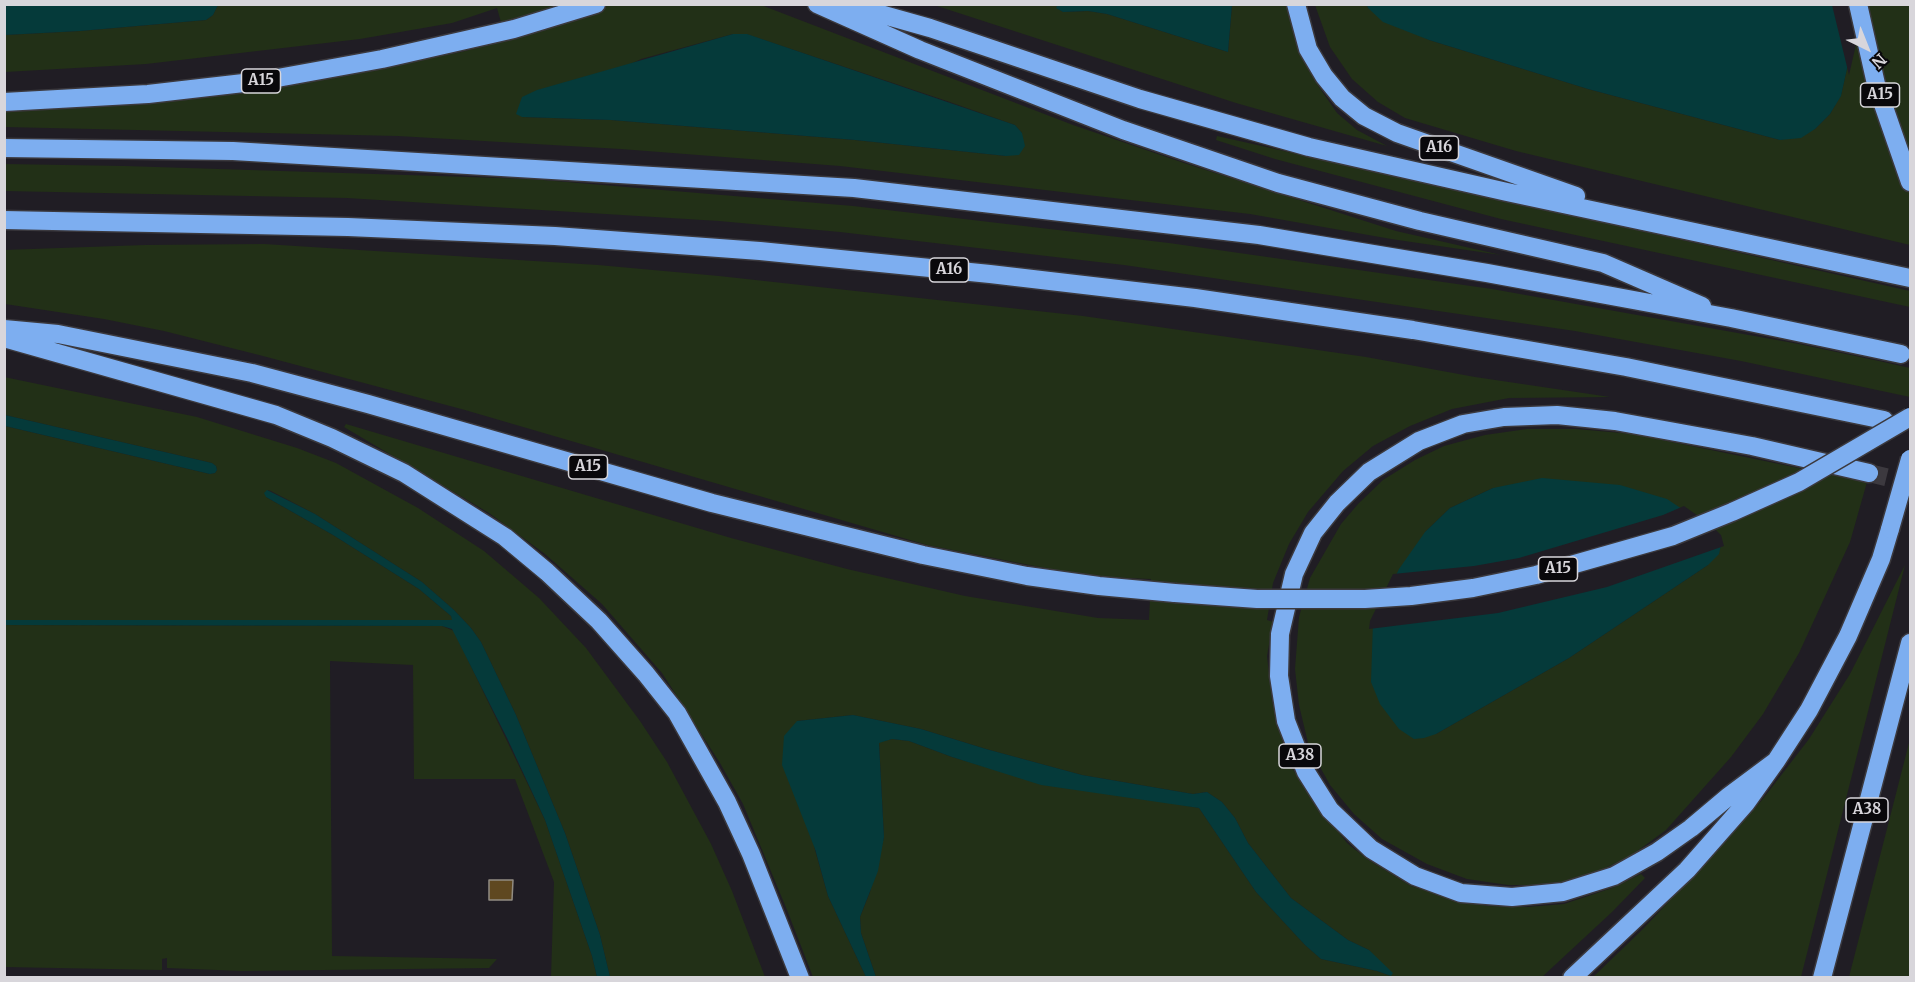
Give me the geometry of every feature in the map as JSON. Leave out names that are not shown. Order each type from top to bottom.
[{"type":"highway","name":"A15","points":[[4,102],[148,94],[261,81],[382,59],[514,28],[596,4]]},
{"type":"highway","points":[[816,4],[920,50],[1123,130],[1278,183],[1420,221],[1603,263],[1731,318]]},
{"type":"highway","name":"A16","points":[[845,4],[930,28],[1140,99],[1333,152],[1507,192],[1911,278]]},
{"type":"highway","name":"A16","points":[[1296,4],[1308,50],[1342,98],[1364,116],[1397,133],[1642,220]]},
{"type":"highway","name":"A15","points":[[1858,4],[1876,84],[1911,182]]},
{"type":"highway","points":[[4,148],[233,151],[854,188],[1259,235],[1487,273],[1731,318],[1901,354]]},
{"type":"highway","name":"A16","points":[[4,220],[348,227],[555,236],[760,251],[990,274],[1194,298],[1413,330],[1626,367],[1884,420]]},
{"type":"highway","name":"A15","points":[[4,329],[58,334],[252,373],[712,503],[923,555],[1028,576],[1099,586],[1257,599],[1365,600],[1473,588],[1536,575],[1673,536],[1732,512],[1799,482],[1911,417]]},
{"type":"highway","points":[[4,338],[276,415],[314,430],[404,473],[505,537],[547,572],[599,621],[677,713],[728,802],[785,939],[798,978]]},
{"type":"highway","name":"A38","points":[[1776,762],[1657,852],[1614,876],[1563,892],[1512,897],[1461,893],[1415,876],[1371,849],[1354,833],[1330,810],[1306,772],[1286,721],[1279,675],[1280,634],[1294,574],[1313,534],[1337,503],[1368,472],[1419,441],[1463,424],[1504,417],[1557,415],[1615,422],[1752,446],[1869,473]]},
{"type":"highway","name":"A38","points":[[1572,978],[1687,870],[1746,803],[1776,762],[1809,710],[1864,600],[1890,529],[1911,459]]},
{"type":"highway","name":"A38","points":[[1822,978],[1911,643]]},
{"type":"shaded area","points":[[5,4],[218,5],[213,15],[206,20],[5,35]]},
{"type":"shaded area","points":[[1058,4],[1232,5],[1228,52],[1107,14],[1088,11],[1063,12],[1056,8]]},
{"type":"shaded area","points":[[218,5],[761,5],[1073,125],[1184,163],[1396,231],[1501,255],[1391,239],[1250,214],[840,166],[621,149],[398,136],[5,127],[5,105],[271,83],[381,68],[461,52],[506,40],[497,8],[452,23],[360,39],[146,64],[5,72],[5,35],[206,20],[213,15]],"holes":[[[733,34],[746,34],[1015,125],[1022,133],[1006,156],[855,140],[611,120],[522,117],[641,59]]]},
{"type":"shaded area","points":[[934,5],[1058,5],[1057,8],[1063,12],[1088,11],[1107,14],[1228,52],[1232,5],[1288,5],[1292,27],[1302,55],[1319,87],[1337,113],[1357,130],[1387,146],[1236,103]]},
{"type":"shaded area","points":[[1315,5],[1367,5],[1368,8],[1429,40],[1588,89],[1780,140],[1815,129],[1830,114],[1841,95],[1861,5],[1910,5],[1910,245],[1516,151],[1405,118],[1378,102],[1352,79],[1330,47]]},
{"type":"shaded area","points":[[1367,5],[1861,5],[1841,96],[1830,114],[1815,129],[1801,138],[1780,140],[1588,89],[1429,40],[1383,22]]},
{"type":"shaded area","points":[[733,34],[747,34],[1015,125],[1022,133],[1025,146],[1019,155],[1006,156],[855,140],[611,120],[522,117],[516,114],[522,97],[537,90]]},
{"type":"shaded area","points":[[1217,136],[1910,291],[1910,307],[1501,219],[1275,159],[1216,140]]},
{"type":"shaded area","points":[[5,164],[531,179],[853,206],[1169,243],[1492,289],[1799,344],[1910,368],[1910,397],[1741,361],[1575,331],[1124,265],[840,232],[719,221],[347,198],[5,191]]},
{"type":"shaded area","points":[[264,244],[598,265],[1083,316],[1366,357],[1475,377],[1610,397],[1509,398],[1452,409],[1410,426],[1373,446],[1343,471],[1308,512],[1289,544],[1273,583],[1267,620],[1273,622],[1267,656],[1272,701],[1288,762],[1347,843],[1367,859],[1411,886],[1488,906],[1527,907],[1564,904],[1612,888],[1641,874],[1645,878],[1542,977],[876,977],[861,933],[860,917],[870,892],[884,837],[879,742],[892,739],[909,741],[993,769],[1199,808],[1256,892],[1321,959],[1391,976],[1369,950],[1348,940],[1291,898],[1248,843],[1235,818],[1222,802],[1207,792],[1193,794],[1082,775],[921,729],[853,715],[797,721],[815,850],[828,896],[866,977],[813,977],[743,804],[720,763],[662,673],[602,604],[545,554],[489,513],[344,427],[346,424],[731,538],[847,569],[965,596],[1098,618],[1149,620],[1151,579],[1102,577],[1060,571],[927,545],[465,410],[263,356],[164,331],[5,304],[4,250]]},
{"type":"shaded area","points":[[4,377],[197,417],[297,448],[336,463],[418,508],[484,551],[539,598],[586,648],[640,721],[667,762],[711,844],[765,977],[610,977],[600,935],[565,833],[516,715],[481,642],[454,610],[422,582],[315,514],[271,491],[268,490],[266,497],[333,535],[419,589],[453,620],[5,620],[5,426],[210,474],[217,470],[212,463],[5,415]]},
{"type":"shaded area","points":[[5,415],[212,463],[217,470],[210,474],[5,426]]},
{"type":"shaded area","points":[[1527,429],[1576,429],[1633,434],[1867,482],[1850,542],[1799,653],[1763,714],[1731,757],[1666,830],[1632,855],[1587,877],[1550,885],[1508,885],[1467,879],[1427,864],[1382,839],[1354,814],[1330,785],[1309,747],[1299,705],[1295,669],[1299,617],[1310,578],[1341,524],[1383,480],[1415,460],[1444,446],[1485,435]],"holes":[[[1493,488],[1708,565],[1569,658],[1436,734],[1425,532],[1450,508]]]},
{"type":"shaded area","points":[[1542,478],[1620,485],[1667,499],[1709,527],[1721,545],[1719,554],[1708,565],[1569,658],[1436,734],[1414,739],[1399,729],[1380,704],[1371,682],[1373,622],[1399,569],[1425,532],[1450,508],[1493,488]]},
{"type":"shaded area","points":[[267,490],[315,514],[422,582],[454,610],[481,642],[516,715],[565,833],[600,935],[610,977],[597,977],[592,956],[545,820],[452,629],[442,626],[5,625],[5,620],[452,620],[451,616],[419,589],[333,535],[266,497],[264,493]]},
{"type":"shaded area","points":[[1905,565],[1801,977],[1592,978],[1643,929],[1709,859],[1762,800],[1809,739],[1850,674]]},
{"type":"shaded area","points":[[5,625],[442,626],[454,631],[545,820],[592,956],[597,977],[551,977],[554,882],[515,779],[414,779],[413,665],[330,661],[332,956],[497,959],[489,968],[242,971],[167,968],[167,958],[162,959],[162,970],[5,967]]},
{"type":"shaded area","points":[[853,715],[921,729],[1082,775],[1193,794],[1207,792],[1222,802],[1235,818],[1248,843],[1291,898],[1348,940],[1369,950],[1393,973],[1391,976],[1321,959],[1256,892],[1199,808],[1041,785],[909,741],[892,739],[879,743],[884,837],[878,871],[860,917],[861,933],[876,977],[866,977],[828,896],[815,849],[782,765],[784,736],[797,721]]},
{"type":"shaded area","points":[[1910,739],[1910,977],[1849,977]]},
{"type":"pier","points":[[1864,4],[1855,49],[1849,75],[1832,5]]},
{"type":"pier","points":[[1684,506],[1721,535],[1724,546],[1607,587],[1498,613],[1369,629],[1370,621],[1393,574],[1474,566],[1519,558],[1663,515]]},
{"type":"building","points":[[489,880],[513,880],[512,900],[489,900]]},
{"type":"tunnel","points":[[1869,473],[1910,483]]}]
